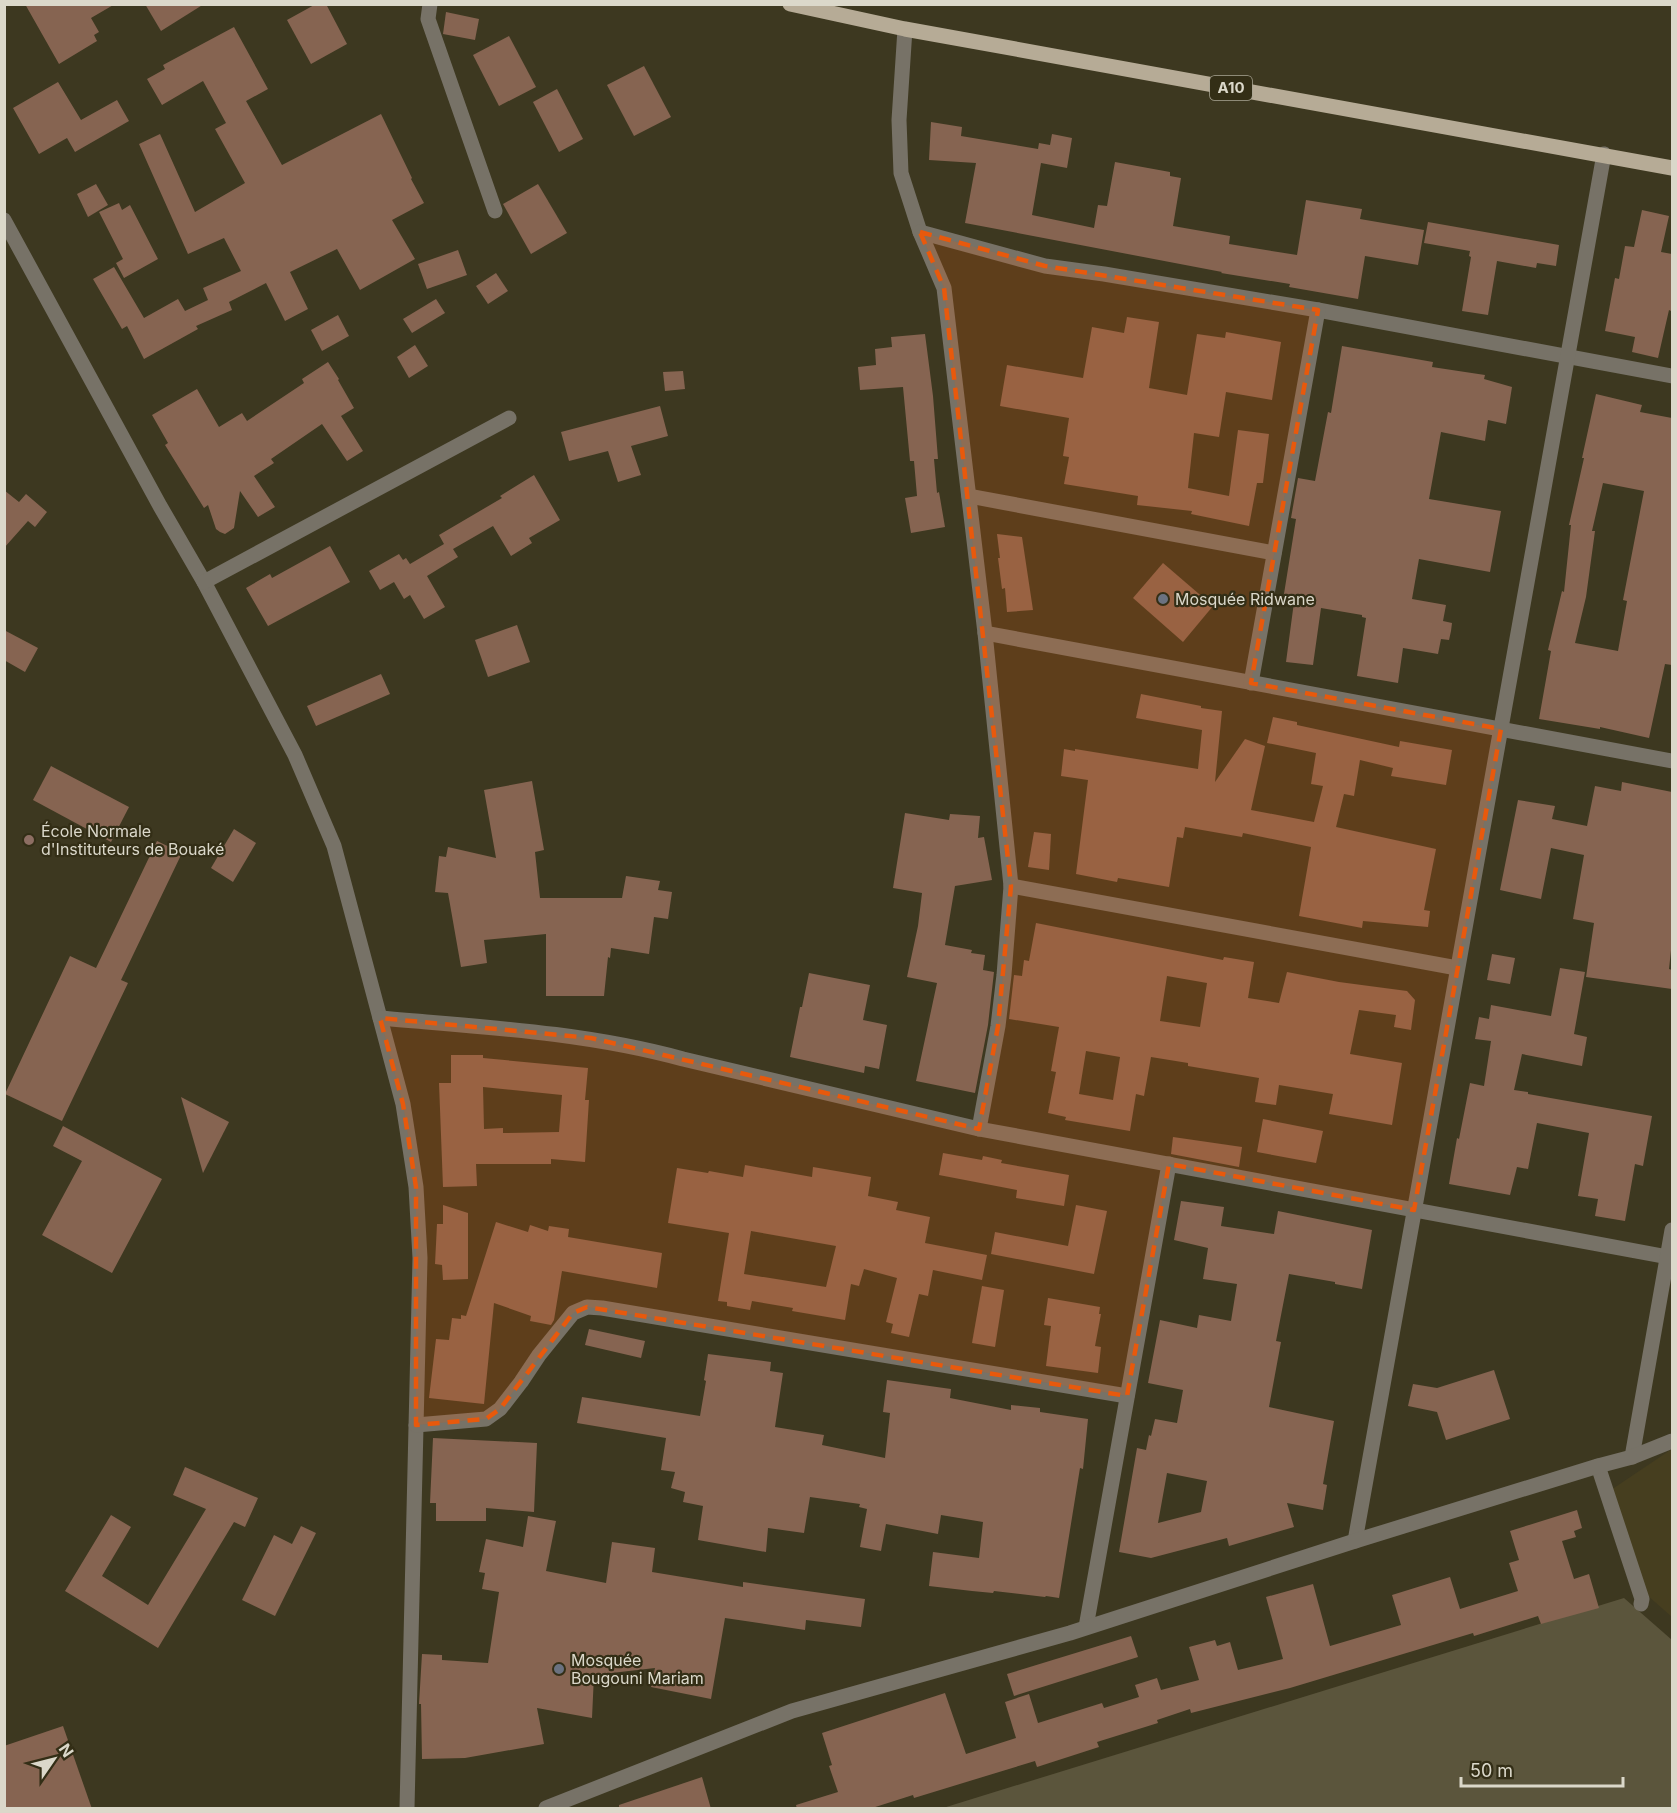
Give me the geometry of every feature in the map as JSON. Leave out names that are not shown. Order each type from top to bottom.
[{"type":"main road","name":"A10","points":[[790,4],[905,29],[1672,168]]},
{"type":"street","points":[[430,4],[428,19],[495,211]]},
{"type":"street","points":[[905,29],[899,120],[900,173],[920,232],[944,288],[985,633],[1011,886],[998,1026],[979,1129]]},
{"type":"street","points":[[1355,1541],[1604,154]]},
{"type":"street","points":[[4,220],[204,582],[295,755],[334,846],[403,1104],[416,1187],[420,1258],[407,1809]]},
{"type":"street","points":[[920,232],[1045,266],[1318,310],[1672,376]]},
{"type":"street","points":[[1251,683],[1318,310]]},
{"type":"street","points":[[204,582],[509,418]]},
{"type":"street","points":[[969,496],[1274,553]]},
{"type":"street","points":[[985,633],[1672,761]]},
{"type":"street","points":[[1011,886],[1457,968]]},
{"type":"street","points":[[380,1018],[591,1038],[648,1049],[979,1129],[1668,1257]]},
{"type":"street","points":[[1086,1627],[1169,1164]]},
{"type":"street","points":[[1632,1457],[1672,1230]]},
{"type":"street","points":[[416,1425],[486,1419],[500,1409],[573,1313],[587,1307],[1127,1396]]},
{"type":"street","points":[[546,1809],[792,1710],[1086,1627],[1355,1541],[1632,1457],[1672,1441]]},
{"type":"street","points":[[1598,1466],[1642,1599],[1641,1604]]},
{"type":"highlighted area","points":[[920,232],[1045,266],[1318,310],[1251,683],[1501,729],[1414,1210],[1169,1164],[1127,1396],[587,1307],[573,1313],[500,1409],[486,1419],[416,1425],[416,1187],[403,1104],[380,1018],[591,1038],[979,1129],[998,1026],[1011,886],[944,288]]},
{"type":"shaded area","points":[[1672,1449],[1672,1617],[1638,1587],[1602,1496]]},
{"type":"shaded area","points":[[1624,1598],[1672,1640],[1672,1808],[943,1808]]},
{"type":"building","points":[[25,4],[115,4],[91,18],[99,32],[94,35],[97,41],[59,64]]},
{"type":"building","points":[[145,4],[204,4],[161,31]]},
{"type":"building","points":[[316,4],[326,4],[347,44],[311,64],[287,20]]},
{"type":"building","points":[[446,12],[479,19],[475,40],[443,34]]},
{"type":"building","points":[[234,27],[268,89],[246,101],[282,165],[381,114],[424,203],[392,220],[415,259],[360,290],[337,249],[290,272],[308,309],[285,321],[266,283],[229,302],[232,310],[196,326],[198,329],[144,359],[127,326],[122,329],[93,279],[114,267],[144,318],[178,299],[185,311],[208,300],[203,288],[241,271],[224,238],[188,254],[139,144],[160,134],[195,212],[245,183],[215,129],[226,123],[203,81],[162,105],[147,79],[165,69],[163,65]]},
{"type":"building","points":[[509,36],[536,87],[499,106],[473,55]]},
{"type":"building","points":[[644,66],[671,117],[634,136],[607,85]]},
{"type":"building","points":[[58,82],[81,120],[117,100],[129,121],[75,152],[67,138],[39,154],[13,108]]},
{"type":"building","points":[[557,89],[583,139],[559,152],[533,102]]},
{"type":"building","points":[[931,122],[962,127],[961,136],[1038,149],[1039,143],[1050,145],[1052,134],[1072,138],[1067,168],[1041,163],[1032,215],[1094,228],[1098,205],[1107,206],[1115,162],[1170,172],[1170,176],[1181,178],[1173,226],[1230,236],[1229,244],[1297,255],[1306,200],[1362,209],[1360,219],[1424,230],[1418,265],[1365,256],[1358,299],[1289,287],[1290,284],[1221,273],[965,223],[976,163],[929,160]]},
{"type":"building","points":[[96,184],[108,205],[88,217],[77,194]]},
{"type":"building","points":[[538,184],[567,233],[531,254],[503,204]]},
{"type":"building","points":[[119,203],[122,210],[130,205],[158,259],[124,278],[116,263],[123,259],[99,212]]},
{"type":"building","points":[[1642,210],[1669,216],[1661,252],[1672,254],[1672,302],[1658,358],[1632,352],[1635,337],[1605,331],[1615,278],[1619,279],[1625,246],[1634,247]]},
{"type":"building","points":[[1428,222],[1559,245],[1556,266],[1537,263],[1536,268],[1497,261],[1488,315],[1462,311],[1470,251],[1424,243]]},
{"type":"building","points":[[458,250],[467,275],[427,289],[418,264]]},
{"type":"building","points":[[496,273],[508,291],[488,304],[476,286]]},
{"type":"building","points":[[436,299],[445,313],[412,333],[403,319]]},
{"type":"building","points":[[338,315],[349,336],[322,351],[311,330]]},
{"type":"building","points":[[1127,317],[1159,322],[1149,388],[1187,395],[1197,334],[1225,338],[1226,332],[1281,342],[1272,400],[1226,392],[1219,437],[1194,433],[1188,488],[1229,496],[1238,430],[1269,434],[1263,483],[1257,483],[1249,526],[1191,514],[1192,511],[1137,505],[1138,496],[1064,484],[1069,457],[1063,456],[1069,418],[1000,406],[1007,365],[1083,378],[1092,327],[1124,333]]},
{"type":"building","points":[[925,334],[938,459],[934,459],[937,493],[939,492],[945,527],[911,533],[905,498],[917,496],[914,461],[910,461],[903,387],[860,390],[858,367],[876,365],[875,349],[892,347],[891,337]]},
{"type":"building","points":[[415,345],[428,366],[409,378],[397,357]]},
{"type":"building","points":[[1342,346],[1433,362],[1432,367],[1485,375],[1484,379],[1512,387],[1506,424],[1488,420],[1485,441],[1441,432],[1429,499],[1501,511],[1490,572],[1419,559],[1412,599],[1446,605],[1443,621],[1452,623],[1451,631],[1449,640],[1441,639],[1438,654],[1403,648],[1398,683],[1357,676],[1366,618],[1362,615],[1321,608],[1313,665],[1286,662],[1294,602],[1283,600],[1296,519],[1291,518],[1298,478],[1315,481],[1328,412],[1331,413]]},
{"type":"building","points":[[328,362],[354,408],[341,416],[363,451],[347,461],[322,424],[271,459],[274,463],[254,476],[275,507],[258,517],[240,491],[234,528],[225,534],[220,532],[216,529],[208,505],[204,508],[165,445],[168,443],[152,415],[197,389],[219,427],[242,413],[247,421],[304,383],[302,379]]},
{"type":"building","points":[[683,371],[685,389],[665,391],[663,372]]},
{"type":"building","points":[[1596,394],[1642,405],[1640,412],[1672,418],[1672,665],[1665,664],[1649,738],[1600,727],[1600,729],[1539,719],[1551,651],[1548,650],[1562,591],[1564,592],[1571,525],[1569,525],[1584,458],[1582,458]],"holes":[[[1603,483],[1644,491],[1623,600],[1627,601],[1618,651],[1575,643],[1586,597],[1595,531],[1592,531]]]},
{"type":"building","points":[[660,406],[668,436],[631,446],[641,475],[618,482],[608,451],[569,461],[561,432]]},
{"type":"building","points":[[534,475],[560,520],[529,538],[532,543],[511,556],[493,526],[453,549],[458,557],[427,576],[445,607],[424,619],[410,595],[404,599],[394,582],[380,590],[369,571],[399,554],[410,564],[444,544],[439,535],[502,498],[500,496]]},
{"type":"building","points":[[4,490],[19,502],[26,494],[47,512],[35,527],[28,521],[4,548]]},
{"type":"building","points":[[997,534],[1022,537],[1033,610],[1007,612],[1005,588],[1002,589],[998,558],[1000,558]]},
{"type":"building","points":[[330,546],[350,582],[268,626],[246,588],[270,574],[272,578]]},
{"type":"building","points":[[1163,563],[1213,606],[1183,642],[1133,598]]},
{"type":"building","points":[[517,625],[530,662],[488,677],[475,640]]},
{"type":"building","points":[[4,630],[38,648],[25,672],[4,660]]},
{"type":"building","points":[[381,674],[390,694],[316,726],[307,706]]},
{"type":"building","points":[[1141,694],[1222,711],[1215,782],[1245,739],[1265,746],[1251,810],[1314,822],[1323,786],[1311,784],[1316,753],[1267,743],[1273,717],[1297,722],[1297,725],[1399,747],[1400,741],[1452,750],[1446,785],[1391,776],[1393,768],[1360,760],[1354,796],[1344,794],[1336,827],[1436,849],[1424,910],[1430,911],[1428,927],[1363,921],[1362,928],[1299,916],[1311,847],[1243,833],[1242,837],[1185,827],[1183,838],[1177,837],[1169,887],[1118,878],[1117,882],[1076,874],[1088,780],[1061,776],[1064,749],[1198,769],[1202,730],[1136,718]]},
{"type":"building","points":[[51,766],[129,807],[111,842],[33,800]]},
{"type":"building","points":[[532,781],[544,850],[535,852],[540,898],[622,898],[626,876],[660,881],[658,890],[672,892],[668,919],[654,917],[649,954],[611,948],[604,996],[546,996],[546,934],[484,940],[487,963],[461,967],[448,893],[435,892],[439,856],[446,857],[448,847],[496,858],[484,790]]},
{"type":"building","points":[[1622,782],[1672,792],[1672,941],[1669,969],[1672,970],[1672,989],[1586,977],[1594,923],[1573,919],[1584,855],[1551,848],[1541,899],[1500,890],[1518,800],[1555,806],[1552,819],[1587,826],[1595,786],[1621,791]]},
{"type":"building","points":[[905,813],[949,820],[950,814],[980,816],[978,838],[984,837],[992,880],[955,886],[945,945],[985,955],[983,970],[994,972],[988,1025],[975,1093],[916,1081],[937,983],[907,977],[918,926],[922,893],[893,888]]},
{"type":"building","points":[[234,829],[256,843],[233,882],[211,868]]},
{"type":"building","points":[[1034,832],[1051,834],[1049,870],[1028,867]]},
{"type":"building","points":[[157,841],[182,853],[121,980],[128,983],[62,1121],[5,1094],[70,956],[96,968]]},
{"type":"building","points":[[1036,923],[1223,960],[1224,957],[1254,962],[1248,998],[1279,1003],[1287,972],[1407,991],[1415,1000],[1411,1030],[1394,1027],[1396,1015],[1359,1010],[1350,1054],[1402,1063],[1392,1125],[1329,1114],[1333,1094],[1279,1085],[1276,1105],[1255,1102],[1259,1078],[1151,1057],[1144,1096],[1136,1094],[1130,1131],[1065,1120],[1066,1117],[1048,1113],[1056,1072],[1051,1071],[1059,1027],[1009,1019],[1014,975],[1022,976],[1024,960],[1029,961]],"holes":[[[1167,976],[1207,983],[1200,1027],[1160,1021]],[[1086,1051],[1120,1057],[1113,1100],[1079,1094]]]},
{"type":"building","points":[[1492,954],[1515,958],[1510,984],[1487,980]]},
{"type":"building","points":[[1560,968],[1585,972],[1574,1034],[1587,1037],[1582,1066],[1522,1054],[1514,1090],[1652,1116],[1643,1166],[1635,1164],[1625,1221],[1595,1216],[1598,1199],[1578,1196],[1589,1133],[1537,1123],[1528,1169],[1517,1167],[1510,1195],[1449,1184],[1470,1083],[1484,1086],[1491,1041],[1475,1039],[1479,1017],[1489,1019],[1491,1005],[1551,1016]]},
{"type":"building","points":[[809,973],[870,985],[863,1020],[887,1025],[879,1069],[865,1066],[864,1073],[790,1057]]},
{"type":"building","points":[[451,1055],[483,1055],[483,1058],[588,1068],[585,1100],[589,1100],[585,1162],[551,1159],[551,1164],[476,1164],[477,1186],[443,1187],[439,1083],[451,1083]],"holes":[[[483,1087],[562,1095],[559,1132],[503,1133],[503,1128],[484,1129]]]},
{"type":"building","points":[[181,1097],[229,1122],[203,1173]]},
{"type":"building","points":[[1263,1119],[1323,1131],[1316,1163],[1257,1152]]},
{"type":"building","points":[[63,1126],[162,1179],[112,1273],[42,1235],[82,1161],[53,1146]]},
{"type":"building","points":[[1173,1137],[1242,1147],[1239,1167],[1171,1154]]},
{"type":"building","points":[[943,1153],[982,1160],[983,1156],[1002,1160],[1001,1163],[1069,1175],[1064,1206],[1016,1198],[1017,1190],[939,1175]]},
{"type":"building","points":[[745,1165],[812,1177],[813,1167],[871,1177],[868,1196],[898,1202],[896,1210],[930,1217],[925,1243],[987,1255],[982,1280],[933,1270],[928,1296],[919,1294],[909,1337],[891,1333],[893,1324],[886,1322],[897,1278],[864,1269],[859,1286],[851,1284],[845,1320],[752,1301],[750,1310],[727,1306],[727,1302],[718,1301],[729,1233],[668,1223],[677,1168],[743,1177]],"holes":[[[751,1231],[836,1246],[826,1287],[744,1274]]]},
{"type":"building","points":[[1181,1201],[1224,1207],[1221,1226],[1274,1234],[1278,1211],[1372,1230],[1362,1289],[1289,1274],[1276,1341],[1281,1342],[1269,1407],[1334,1421],[1323,1484],[1327,1485],[1323,1510],[1287,1503],[1294,1527],[1229,1546],[1227,1538],[1151,1558],[1119,1552],[1137,1448],[1146,1450],[1155,1419],[1177,1423],[1183,1390],[1148,1383],[1160,1320],[1197,1328],[1199,1315],[1231,1321],[1237,1284],[1203,1279],[1208,1248],[1174,1240]],"holes":[[[1167,1473],[1207,1481],[1201,1512],[1158,1523]]]},
{"type":"building","points":[[443,1205],[468,1213],[468,1279],[443,1280],[442,1265],[435,1264],[437,1224],[443,1224]]},
{"type":"building","points":[[1076,1205],[1107,1211],[1094,1274],[991,1254],[995,1232],[1068,1246]]},
{"type":"building","points":[[496,1222],[528,1232],[530,1225],[548,1231],[549,1226],[569,1229],[568,1237],[662,1253],[657,1288],[562,1271],[554,1320],[551,1325],[530,1321],[531,1316],[494,1303],[484,1404],[429,1398],[436,1339],[449,1340],[452,1318],[461,1319],[461,1315],[466,1316]]},
{"type":"building","points":[[982,1286],[1004,1290],[995,1347],[972,1343]]},
{"type":"building","points":[[1048,1298],[1100,1307],[1099,1314],[1101,1314],[1095,1346],[1101,1347],[1098,1373],[1046,1366],[1051,1326],[1044,1325]]},
{"type":"building","points":[[589,1329],[645,1341],[641,1358],[585,1345]]},
{"type":"building","points":[[708,1354],[771,1362],[770,1371],[783,1373],[775,1427],[824,1435],[822,1445],[885,1458],[890,1413],[883,1412],[887,1380],[951,1389],[950,1398],[1011,1410],[1011,1405],[1040,1408],[1040,1412],[1088,1419],[1083,1469],[1080,1468],[1059,1598],[929,1586],[933,1552],[979,1558],[983,1522],[941,1515],[938,1534],[886,1524],[881,1551],[860,1547],[867,1509],[859,1507],[860,1504],[810,1497],[804,1533],[768,1528],[766,1552],[698,1540],[703,1506],[683,1502],[685,1492],[671,1488],[675,1472],[661,1470],[666,1438],[577,1423],[582,1397],[700,1416]]},
{"type":"building","points":[[1494,1370],[1510,1419],[1446,1440],[1437,1412],[1408,1406],[1413,1384],[1437,1388]]},
{"type":"building","points":[[433,1438],[537,1443],[534,1512],[486,1508],[486,1521],[436,1521],[436,1503],[430,1503]]},
{"type":"building","points":[[185,1467],[258,1498],[245,1527],[234,1522],[158,1648],[65,1591],[111,1515],[131,1527],[102,1576],[148,1605],[206,1509],[173,1495]]},
{"type":"building","points":[[1577,1510],[1582,1528],[1574,1531],[1576,1537],[1562,1541],[1574,1579],[1589,1574],[1599,1608],[1541,1624],[1538,1616],[1290,1688],[1191,1713],[1190,1709],[1157,1720],[1158,1723],[1097,1742],[1099,1747],[1037,1767],[1035,1761],[914,1798],[913,1795],[869,1809],[797,1809],[796,1805],[838,1792],[829,1766],[832,1765],[822,1733],[945,1693],[966,1754],[1016,1738],[1005,1702],[1029,1694],[1038,1723],[1102,1703],[1104,1708],[1139,1697],[1135,1685],[1157,1678],[1161,1690],[1199,1680],[1189,1647],[1215,1640],[1217,1646],[1230,1642],[1238,1670],[1283,1659],[1266,1597],[1313,1584],[1330,1646],[1401,1625],[1392,1595],[1450,1577],[1460,1609],[1518,1591],[1509,1563],[1519,1560],[1510,1531]]},
{"type":"building","points":[[528,1516],[556,1521],[546,1571],[606,1583],[612,1542],[655,1548],[652,1572],[743,1587],[743,1582],[865,1599],[861,1627],[806,1620],[805,1630],[725,1618],[711,1699],[651,1687],[655,1668],[594,1675],[592,1718],[537,1708],[544,1744],[465,1758],[422,1759],[421,1704],[419,1704],[422,1654],[442,1655],[442,1660],[488,1663],[499,1592],[482,1589],[485,1573],[479,1572],[486,1539],[523,1547]]},
{"type":"building","points":[[301,1526],[316,1533],[275,1616],[242,1600],[274,1535],[292,1544]]},
{"type":"building","points":[[1131,1636],[1138,1657],[1014,1696],[1007,1674]]},
{"type":"building","points":[[63,1726],[92,1809],[4,1809],[4,1746]]},
{"type":"building","points":[[702,1777],[711,1809],[619,1809],[619,1805]]},
{"type":"place","name":"Mosquée Ridwane","points":[[1163,599]]},
{"type":"place","name":"École Normale d'Instituteurs de Bouaké","points":[[29,840]]},
{"type":"place","name":"Mosquée Bougouni Mariam","points":[[559,1669]]}]
